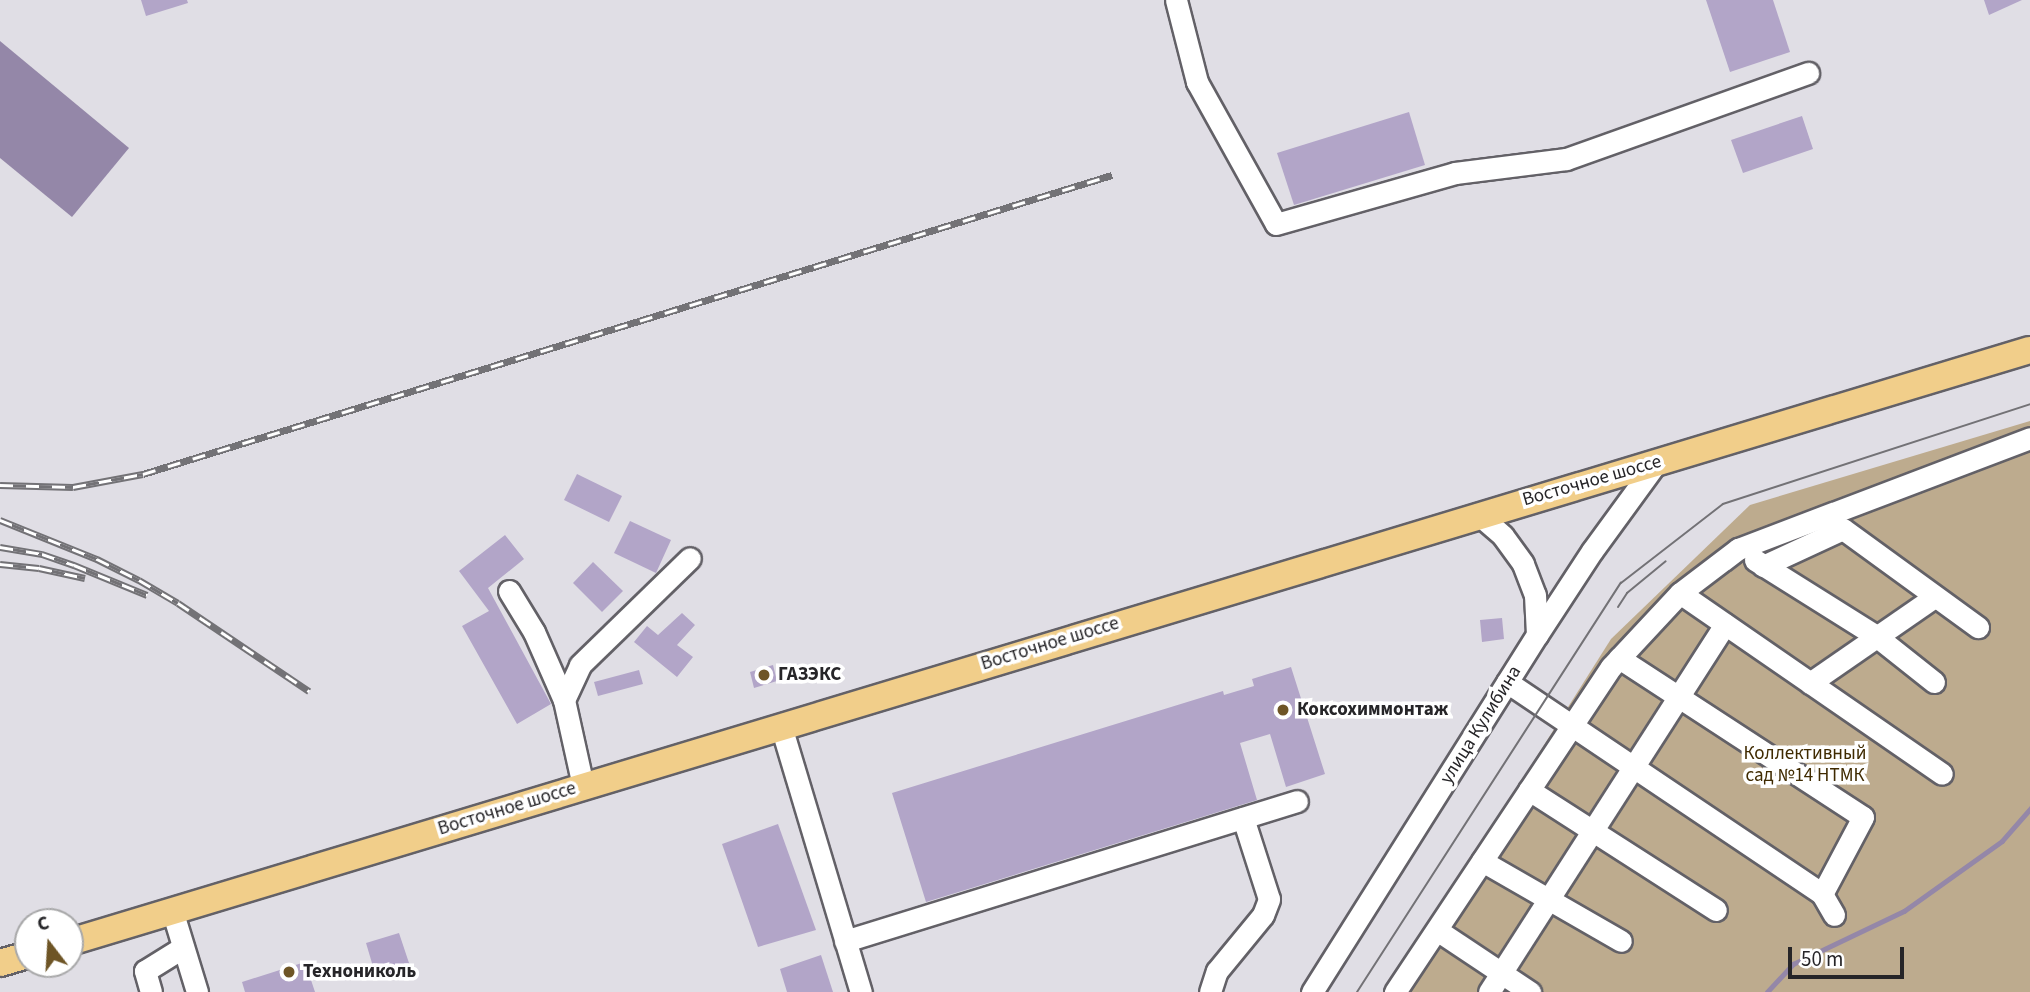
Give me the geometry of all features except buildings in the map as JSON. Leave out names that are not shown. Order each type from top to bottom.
[{"type":"main road","name":"Восточное шоссе","points":[[84,938],[1478,514],[2030,350]]},
{"type":"street","points":[[1176,0],[1197,82],[1276,223],[1455,173],[1566,159],[1808,73]]},
{"type":"street","points":[[1395,992],[1619,658],[1680,593],[1738,549],[2030,438]]},
{"type":"street","name":"улица Кулибина","points":[[1312,992],[1536,635],[1592,551],[1657,462]]},
{"type":"street","points":[[1478,514],[1503,536],[1523,564],[1535,595],[1536,635]]},
{"type":"street","points":[[1763,566],[1843,529],[1978,627]]},
{"type":"street","points":[[1738,549],[1876,636],[1934,681]]},
{"type":"street","points":[[564,700],[580,665],[690,558]]},
{"type":"street","points":[[509,591],[534,632],[564,700],[583,786]]},
{"type":"street","points":[[1680,593],[1942,774]]},
{"type":"street","points":[[1810,683],[1934,597]]},
{"type":"street","points":[[1489,992],[1725,624]]},
{"type":"street","points":[[1619,658],[1863,817],[1822,894]]},
{"type":"street","points":[[1507,682],[1822,894],[1834,915]]},
{"type":"street","points":[[781,726],[861,992]]},
{"type":"street","points":[[1529,790],[1716,910]]},
{"type":"street","points":[[845,941],[1297,801]]},
{"type":"street","points":[[1210,992],[1217,971],[1263,915],[1269,899],[1243,818]]},
{"type":"street","points":[[1482,861],[1621,941]]},
{"type":"street","points":[[172,910],[197,992]]},
{"type":"street","points":[[1437,930],[1530,992]]},
{"type":"street","points":[[151,992],[145,971],[182,948]]},
{"type":"green space","name":"Коллективный сад №14 НТМК","points":[[2030,421],[2030,992],[1388,992],[1611,639],[1750,505]]},
{"type":"shaded area","points":[[0,41],[129,148],[72,217],[0,158]]},
{"type":"waterway","points":[[1767,992],[1793,964],[1904,911],[2002,841],[2030,809]]},
{"type":"tram line","points":[[1357,992],[1621,583],[1723,504],[2030,404]]},
{"type":"tram line","points":[[1618,607],[1627,593],[1666,561]]},
{"type":"railway","points":[[0,485],[73,487],[143,474],[1112,175]]},
{"type":"railway","points":[[0,520],[97,559],[139,580],[309,691]]},
{"type":"railway","points":[[0,547],[42,554],[147,595]]},
{"type":"railway","points":[[0,564],[39,568],[85,578]]},
{"type":"place","name":"ГАЗЭКС","points":[[764,675]]},
{"type":"place","name":"Коксохиммонтаж","points":[[1283,710]]},
{"type":"place","name":"Технониколь","points":[[289,972]]}]
